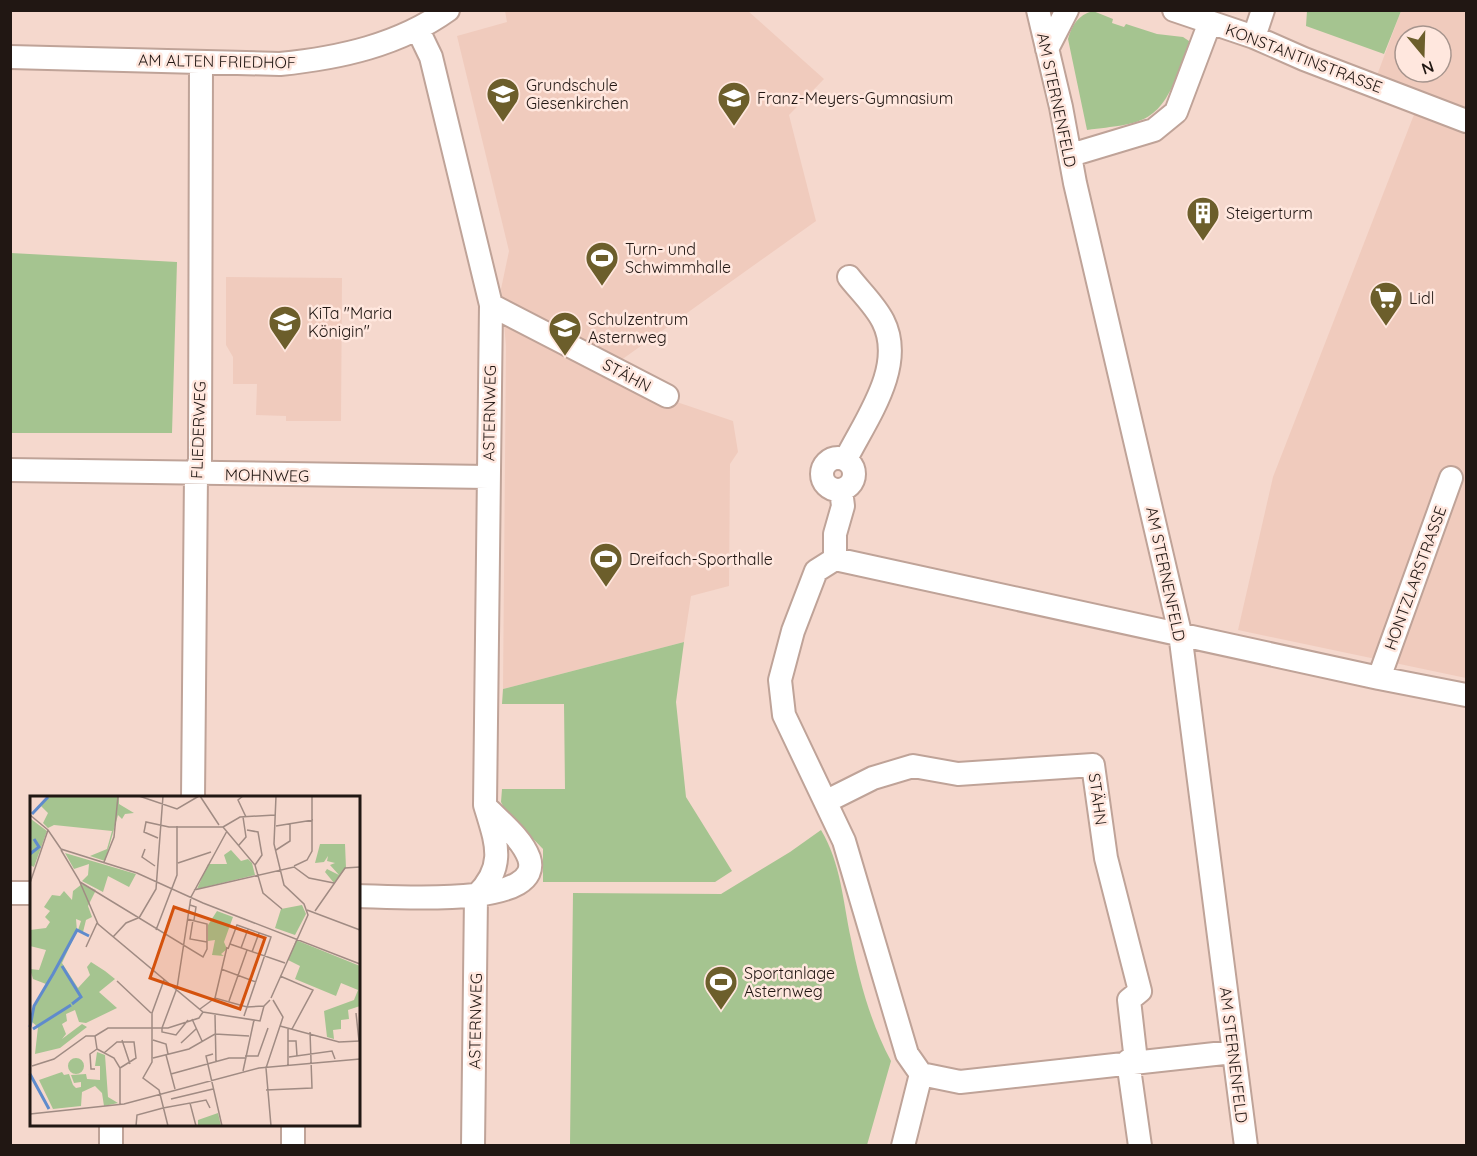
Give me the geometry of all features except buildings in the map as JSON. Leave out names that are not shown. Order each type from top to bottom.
[{"type":"street","name":"AM ALTEN FRIEDHOF","points":[[10,57],[280,64],[319,60],[346,55],[418,30],[448,10]]},
{"type":"street","name":"AM STERNENFELD","points":[[1038,10],[1071,155],[1075,183],[1180,633],[1246,1146]]},
{"type":"street","points":[[1047,49],[1067,10]]},
{"type":"street","name":"KONSTANTINSTRASSE","points":[[1174,10],[1254,37],[1304,59],[1467,121]]},
{"type":"street","points":[[1254,37],[1263,10]]},
{"type":"street","points":[[1071,155],[1154,130],[1176,112],[1210,22]]},
{"type":"street","name":"ASTERNWEG","points":[[418,30],[431,57],[490,304],[485,805],[497,845],[496,868],[487,885],[476,896],[473,1146]]},
{"type":"street","name":"FLIEDERWEG","points":[[193,796],[196,474],[200,449],[201,63]]},
{"type":"street","points":[[835,559],[835,534],[843,506],[841,490],[850,485],[855,476],[853,466],[846,459],[884,384],[890,352],[883,321],[849,277]]},
{"type":"street","name":"STÄHN","points":[[490,304],[667,396]]},
{"type":"street","name":"MOHNWEG","points":[[10,470],[488,477]]},
{"type":"street","name":"HONTZLARSTRASSE","points":[[1379,678],[1451,478]]},
{"type":"street","points":[[1233,1052],[1132,1061],[960,1082],[921,1074],[908,1054],[858,885],[827,801],[784,715],[780,680],[793,631],[816,571],[835,559],[1379,678],[1467,694]]},
{"type":"street","name":"STÄHN","points":[[827,801],[873,778],[913,766],[958,774],[1093,765],[1106,858],[1140,991],[1129,1000],[1132,1061]]},
{"type":"street","points":[[360,896],[476,896],[500,892],[524,881],[529,872],[530,860],[517,839],[485,805]]},
{"type":"street","points":[[10,893],[30,893]]},
{"type":"street","points":[[1132,1061],[1140,1146]]},
{"type":"street","points":[[903,1146],[921,1074]]},
{"type":"street","points":[[111,1126],[111,1146]]},
{"type":"street","points":[[293,1126],[293,1146]]},
{"type":"shaded area","name":"Schulzentrum Asternweg","points":[[505,11],[748,11],[824,79],[789,115],[816,221],[610,368],[656,395],[733,421],[738,452],[730,464],[729,586],[691,596],[684,642],[503,689],[506,346],[501,289],[509,251],[457,36],[507,22]]},
{"type":"shaded area","points":[[1401,11],[1466,11],[1466,678],[1238,630],[1273,477],[1422,94],[1393,84],[1453,84],[1453,24],[1396,24]]},
{"type":"shaded area","points":[[1393,32],[1393,84],[1376,78]]},
{"type":"shaded area","name":"KiTa \"Maria Königin\"","points":[[226,277],[342,278],[341,421],[286,421],[286,416],[256,415],[257,384],[233,384],[233,357],[226,345]]},
{"type":"green space","points":[[1307,10],[1401,11],[1396,24],[1393,24],[1393,31],[1384,54],[1306,26]]},
{"type":"green space","points":[[1093,11],[1113,19],[1112,23],[1124,27],[1126,24],[1157,34],[1183,37],[1192,43],[1189,69],[1180,69],[1164,101],[1146,118],[1122,125],[1087,130],[1068,39],[1076,21]]},
{"type":"green space","points":[[11,253],[177,262],[172,433],[11,433]]},
{"type":"green space","points":[[684,642],[676,702],[686,797],[732,871],[715,882],[543,882],[543,849],[505,810],[501,802],[502,789],[565,789],[564,704],[502,704],[503,689]]},
{"type":"green space","name":"Sportanlage Asternweg","points":[[821,830],[837,869],[862,986],[877,1032],[891,1061],[867,1145],[570,1145],[573,893],[721,894],[790,852]]},
{"type":"place","name":"Grundschule Giesenkirchen","points":[[503,123]]},
{"type":"place","name":"Franz-Meyers-Gymnasium","points":[[734,127]]},
{"type":"place","name":"Steigerturm","points":[[1203,242]]},
{"type":"place","name":"Turn- und Schwimmhalle","points":[[602,287]]},
{"type":"place","name":"Lidl","points":[[1386,327]]},
{"type":"place","name":"KiTa \"Maria Königin\"","points":[[285,351]]},
{"type":"place","name":"Schulzentrum Asternweg","points":[[565,357]]},
{"type":"place","name":"Dreifach-Sporthalle","points":[[606,588]]},
{"type":"place","name":"Sportanlage Asternweg","points":[[721,1011]]}]
